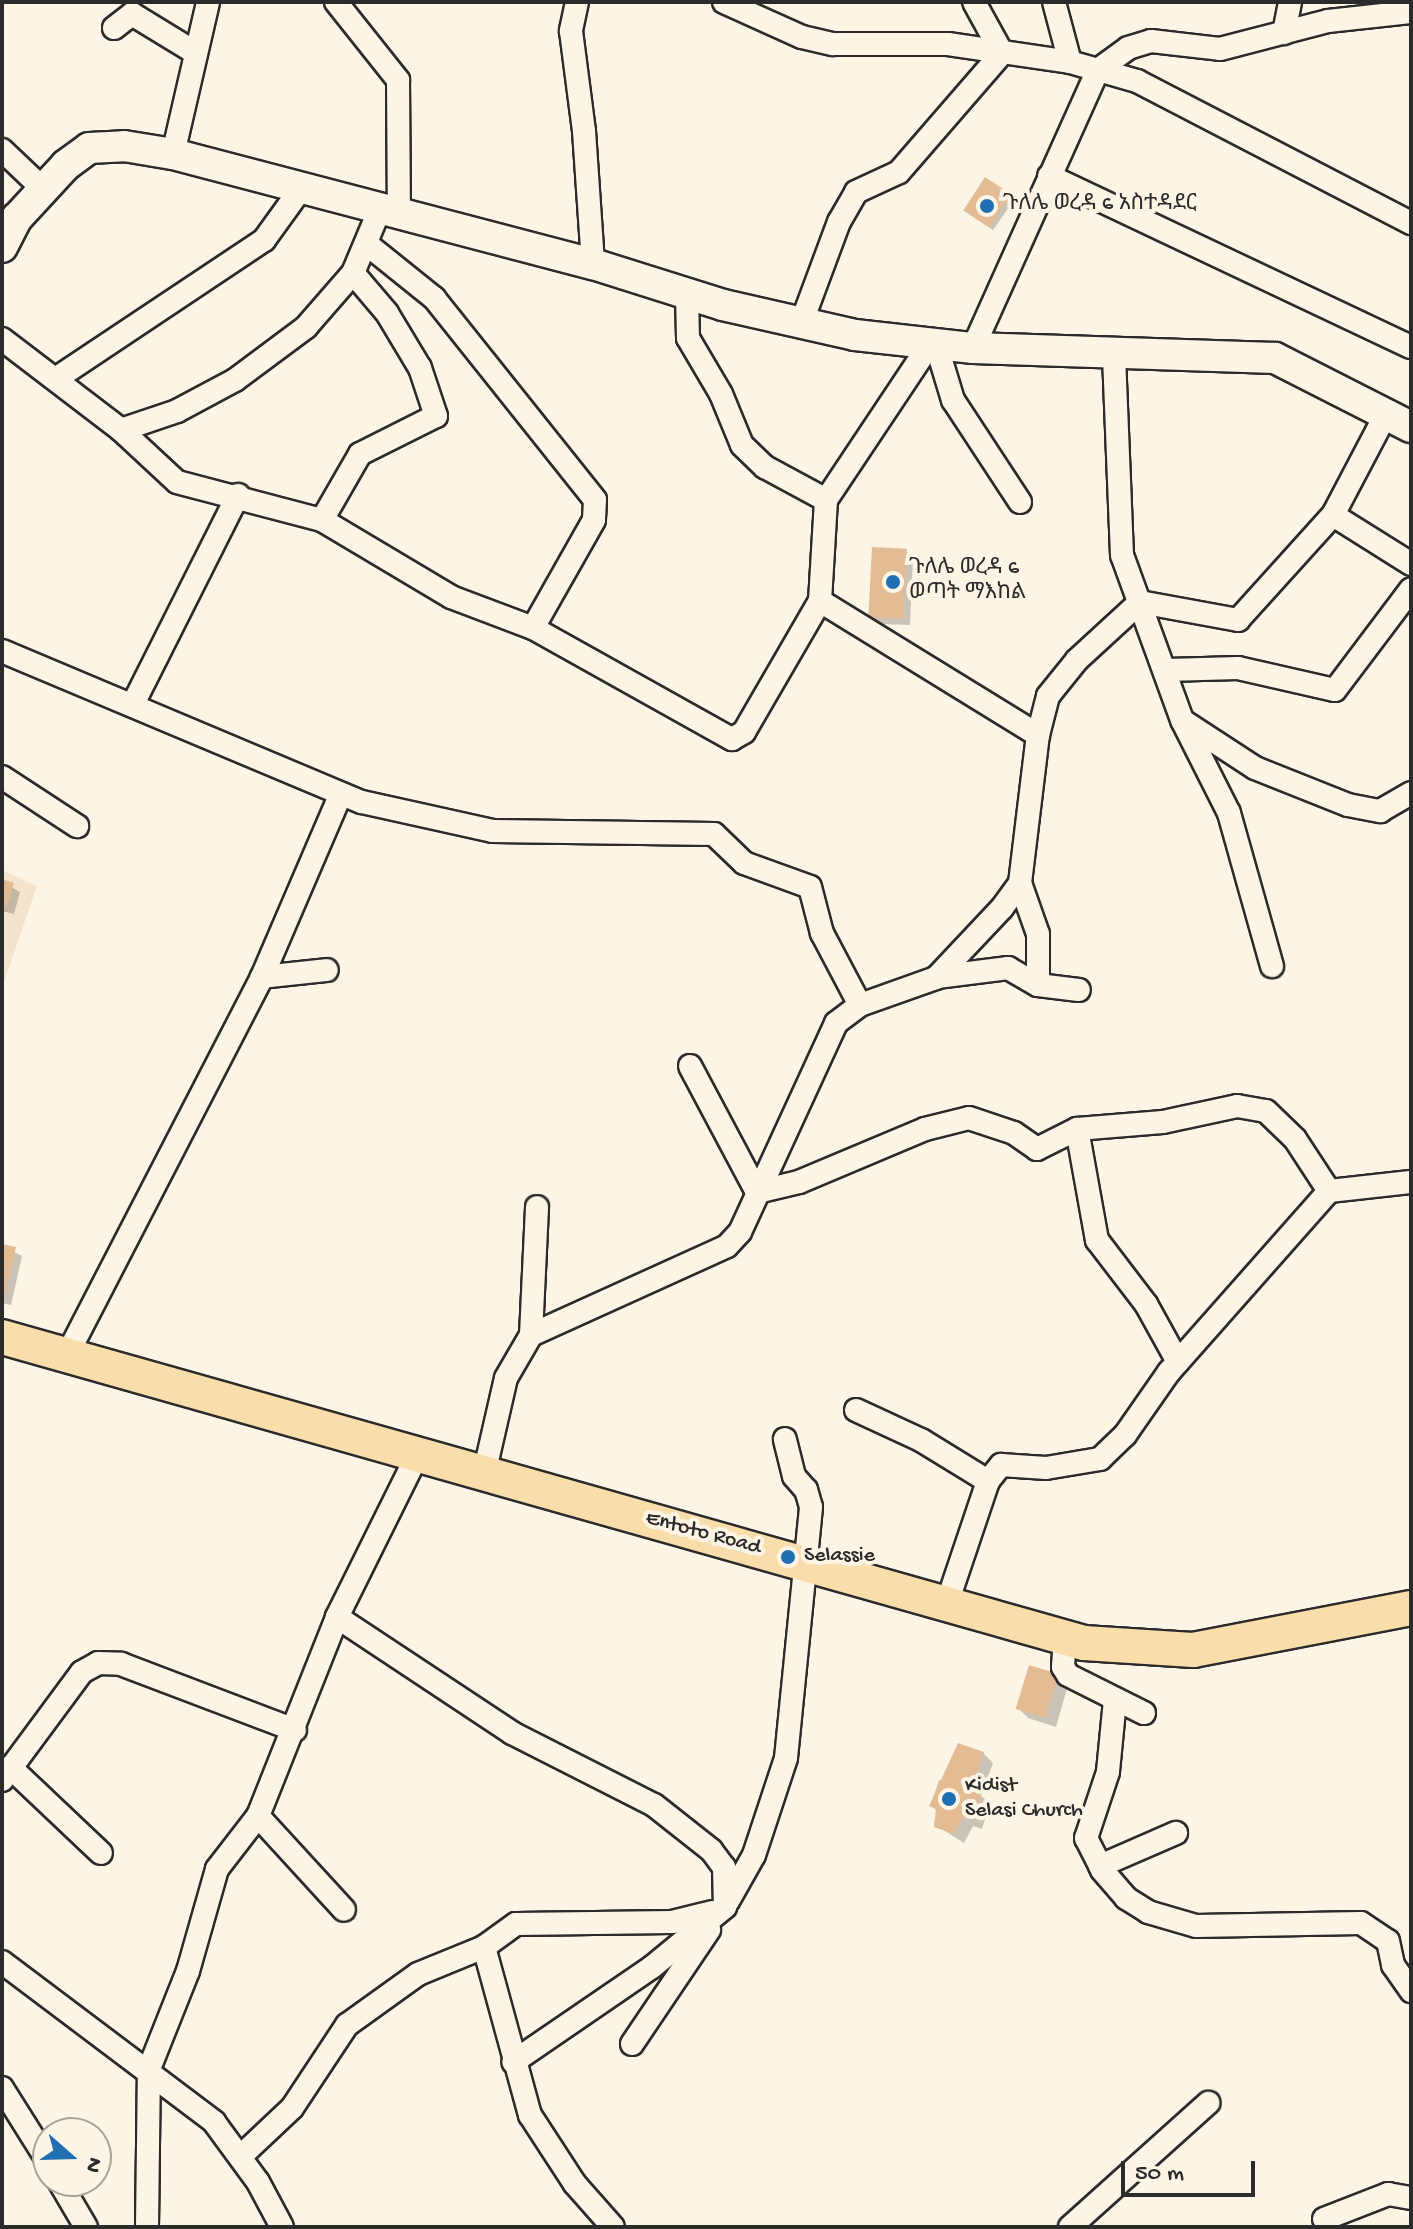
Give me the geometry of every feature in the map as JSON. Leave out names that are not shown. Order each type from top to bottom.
[{"type":"main road","name":"Entoto Road","points":[[2,1337],[1065,1638],[1140,1650],[1193,1650],[1411,1608]]},
{"type":"street","points":[[173,154],[208,2]]},
{"type":"street","points":[[121,430],[177,411],[262,364],[331,303],[389,214],[398,80],[336,2]]},
{"type":"street","points":[[577,2],[571,31],[593,264]]},
{"type":"street","points":[[724,2],[802,37],[833,44],[948,44],[1070,62],[1137,81],[1411,223]]},
{"type":"street","points":[[974,2],[1002,53]]},
{"type":"street","points":[[1054,2],[1070,62]]},
{"type":"street","points":[[1284,33],[1290,2]]},
{"type":"street","points":[[973,348],[1098,70],[1128,48],[1151,41],[1220,49],[1328,21],[1411,12]]},
{"type":"street","points":[[114,28],[127,15],[139,16],[196,53]]},
{"type":"street","points":[[801,324],[839,222],[856,192],[899,172],[1002,53]]},
{"type":"street","points":[[2,247],[41,187],[89,148],[124,146],[173,154],[389,214],[593,264],[687,294],[801,324],[973,348],[1114,356],[1275,358],[1404,421],[1333,515],[1238,620],[1140,602]]},
{"type":"street","points":[[2,150],[41,187]]},
{"type":"street","points":[[1049,176],[1411,347]]},
{"type":"street","points":[[57,378],[264,240],[300,190]]},
{"type":"street","points":[[368,245],[434,298],[595,500],[594,520],[533,628]]},
{"type":"street","points":[[322,520],[360,454],[436,416],[420,368],[387,313],[353,273]]},
{"type":"street","points":[[687,294],[688,338],[716,383],[742,445],[765,467],[826,500]]},
{"type":"street","points":[[2,339],[57,378],[121,430],[177,482],[238,495],[322,520],[451,597],[533,628],[732,739],[744,732],[820,601],[826,500],[933,344]]},
{"type":"street","points":[[933,344],[953,400],[1020,502]]},
{"type":"street","points":[[1114,356],[1122,555],[1167,670],[1182,720],[1229,813],[1272,966]]},
{"type":"street","points":[[133,704],[238,495]]},
{"type":"street","points":[[1333,515],[1411,564]]},
{"type":"street","points":[[1167,670],[1238,668],[1335,690],[1411,589]]},
{"type":"street","points":[[820,601],[1038,735]]},
{"type":"street","points":[[1038,985],[1038,934],[1020,883],[1038,735],[1048,696],[1077,660],[1140,602]]},
{"type":"street","points":[[2,651],[133,704],[340,796],[493,831],[714,834],[744,863],[810,887],[822,933],[860,1005]]},
{"type":"street","points":[[1182,720],[1255,768],[1348,805],[1380,811],[1411,793]]},
{"type":"street","points":[[2,777],[77,826]]},
{"type":"street","points":[[67,1355],[262,977],[340,796]]},
{"type":"street","points":[[936,978],[960,956],[1020,883]]},
{"type":"street","points":[[531,1335],[712,1257],[740,1232],[836,1023],[860,1005],[936,978],[1008,968],[1038,985],[1079,990]]},
{"type":"street","points":[[262,977],[327,970]]},
{"type":"street","points":[[690,1066],[757,1192]]},
{"type":"street","points":[[757,1192],[799,1182],[925,1129],[969,1118],[1014,1133],[1037,1149],[1077,1129],[1163,1122],[1250,1106],[1266,1111],[1295,1139],[1329,1191]]},
{"type":"street","points":[[1077,1129],[1097,1240],[1146,1304],[1178,1362]]},
{"type":"street","points":[[947,1603],[988,1481],[1001,1465],[1014,1462],[1046,1468],[1100,1459],[1125,1435],[1178,1362],[1329,1191],[1411,1182]]},
{"type":"street","points":[[484,1474],[506,1378],[531,1335],[537,1207]]},
{"type":"street","points":[[856,1410],[921,1440],[988,1481]]},
{"type":"street","points":[[632,2044],[725,1907],[754,1855],[786,1758],[808,1563],[810,1497],[794,1476],[785,1439]]},
{"type":"street","points":[[147,2227],[149,2069],[188,1971],[217,1869],[258,1816],[295,1730],[337,1617],[418,1454]]},
{"type":"street","points":[[337,1617],[512,1733],[671,1817],[724,1867],[725,1907]]},
{"type":"street","points":[[1065,1638],[1063,1667],[1068,1675],[1144,1713]]},
{"type":"street","points":[[101,1853],[6,1774],[82,1672],[98,1663],[121,1664],[295,1730]]},
{"type":"street","points":[[1115,1700],[1108,1772],[1086,1838],[1100,1866],[1135,1906],[1178,1923],[1361,1923],[1388,1941],[1393,1965],[1411,1991]]},
{"type":"street","points":[[258,1816],[344,1910]]},
{"type":"street","points":[[1100,1866],[1176,1833]]},
{"type":"street","points":[[241,2156],[292,2108],[347,2025],[418,1974],[484,1947],[516,1924],[672,1922],[725,1907]]},
{"type":"street","points":[[513,2062],[652,1967],[725,1907]]},
{"type":"street","points":[[484,1947],[530,2115],[575,2184],[613,2227]]},
{"type":"street","points":[[2,1962],[149,2069],[214,2122],[241,2156],[282,2227]]},
{"type":"street","points":[[2,2088],[32,2136]]},
{"type":"street","points":[[1070,2227],[1208,2103]]},
{"type":"street","points":[[1324,2219],[1388,2194],[1411,2198]]},
{"type":"street","points":[[68,2197],[86,2227]]},
{"type":"shaded area","points":[[2,870],[37,886],[3,985],[2,985]]},
{"type":"building","points":[[985,177],[1011,194],[989,227],[963,211]]},
{"type":"building","points":[[872,547],[907,549],[903,619],[868,617]]},
{"type":"building","points":[[2,879],[14,883],[6,908],[2,907]]},
{"type":"building","points":[[2,1244],[16,1247],[3,1302],[2,1301]]},
{"type":"building","points":[[1029,1665],[1059,1674],[1045,1718],[1016,1709]]},
{"type":"building","name":"Kidist Selasi Church","points":[[958,1743],[984,1752],[971,1789],[981,1793],[972,1820],[963,1817],[954,1834],[934,1827],[936,1809],[929,1806]]},
{"type":"place","name":"ጉለሌ ወረዳ 6 አስተዳደር","points":[[987,206]]},
{"type":"place","name":"ጉለሌ ወረዳ 6 ወጣት ማእከል","points":[[893,582]]},
{"type":"place","name":"Selassie","points":[[788,1557]]},
{"type":"place","name":"Kidist Selasi Church","points":[[949,1799]]}]
